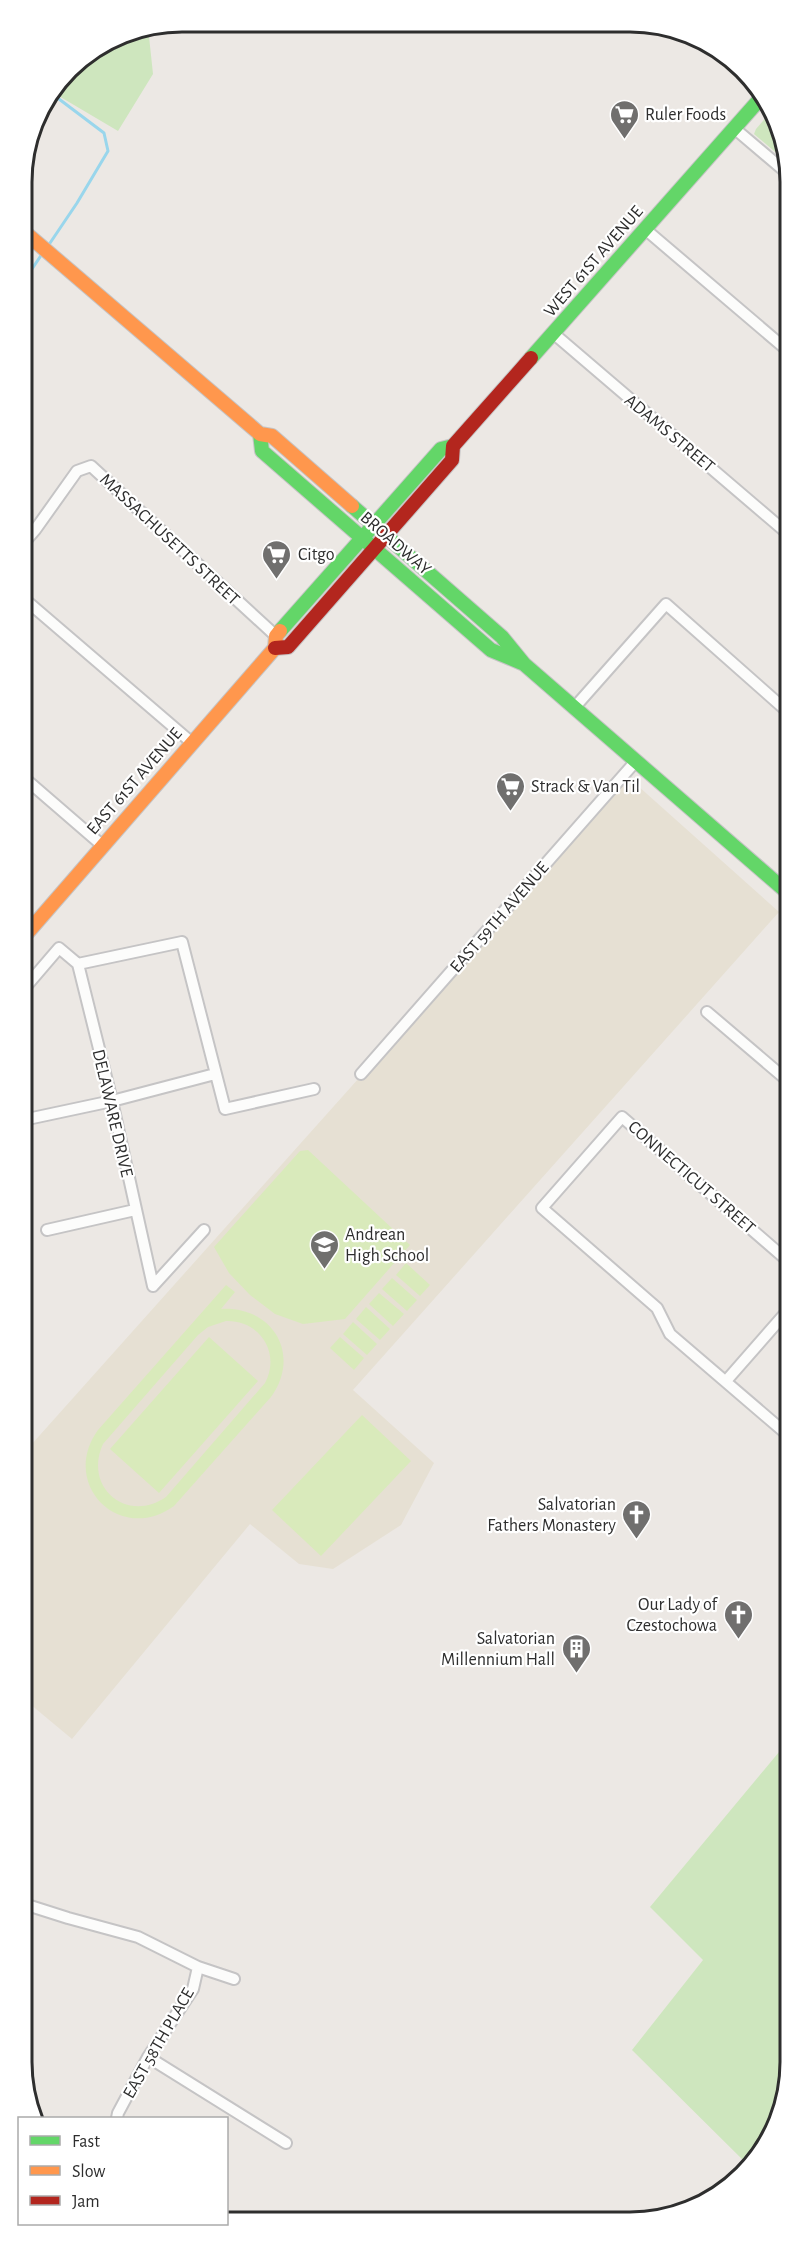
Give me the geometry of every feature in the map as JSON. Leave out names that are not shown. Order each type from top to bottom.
[{"type":"main road","name":"WEST 61ST AVENUE","points":[[363,537],[441,449],[453,446],[757,103]]},
{"type":"main road","name":"BROADWAY","points":[[32,238],[260,434],[272,436],[375,524],[502,637],[524,664],[780,885]]},
{"type":"main road","name":"BROADWAY","points":[[260,434],[262,451],[491,650],[524,664]]},
{"type":"main road","name":"WEST 61ST AVENUE","points":[[386,535],[452,460],[453,446]]},
{"type":"main road","name":"EAST 61ST AVENUE","points":[[275,642],[288,647],[386,535]]},
{"type":"main road","name":"EAST 61ST AVENUE","points":[[32,928],[363,537]]},
{"type":"street","points":[[734,128],[778,166]]},
{"type":"street","points":[[645,229],[780,344]]},
{"type":"street","name":"ADAMS STREET","points":[[553,333],[780,527]]},
{"type":"street","name":"MASSACHUSETTS STREET","points":[[32,533],[77,471],[91,466],[275,642]]},
{"type":"street","points":[[574,708],[666,604],[780,705]]},
{"type":"street","points":[[32,606],[191,742]]},
{"type":"street","name":"EAST 59TH AVENUE","points":[[362,1074],[636,761]]},
{"type":"street","points":[[32,785],[103,846]]},
{"type":"street","points":[[32,979],[59,948],[78,964],[182,942],[225,1109],[314,1089]]},
{"type":"street","name":"DELAWARE DRIVE","points":[[78,964],[153,1286],[204,1230]]},
{"type":"street","points":[[707,1012],[780,1074]]},
{"type":"street","points":[[32,1118],[111,1101],[216,1074]]},
{"type":"street","name":"CONNECTICUT STREET","points":[[726,1382],[670,1334],[657,1308],[542,1208],[622,1117],[779,1253]]},
{"type":"street","points":[[46,1230],[135,1210]]},
{"type":"street","points":[[779,1320],[726,1382],[779,1428]]},
{"type":"street","points":[[32,1907],[138,1937],[198,1967],[234,1979]]},
{"type":"street","name":"EAST 58TH PLACE","points":[[117,2117],[148,2057],[192,1989],[198,1967]]},
{"type":"street","points":[[148,2057],[286,2143]]},
{"type":"shaded area","name":"Andrean High School","points":[[628,777],[779,912],[353,1390],[434,1463],[401,1525],[333,1569],[299,1564],[250,1524],[72,1739],[32,1706],[32,1444]]},
{"type":"green space","points":[[149,35],[153,74],[118,131],[59,96],[75,75],[98,57],[133,39]]},
{"type":"green space","points":[[765,118],[777,154],[754,134]]},
{"type":"green space","points":[[308,1150],[410,1245],[345,1319],[303,1324],[275,1314],[250,1295],[229,1273],[214,1247],[300,1151]]},
{"type":"green space","points":[[406,1263],[430,1285],[420,1296],[396,1275]]},
{"type":"green space","points":[[392,1278],[417,1300],[407,1311],[382,1289]]},
{"type":"green space","points":[[226,1285],[235,1292],[221,1309],[239,1310],[255,1315],[277,1336],[282,1349],[283,1365],[280,1381],[271,1397],[174,1506],[154,1516],[134,1518],[116,1513],[101,1503],[91,1488],[86,1470],[88,1450],[98,1430]],"holes":[[[226,1321],[238,1322],[258,1332],[269,1350],[269,1372],[265,1383],[166,1497],[151,1504],[137,1506],[112,1497],[104,1487],[99,1474],[98,1460],[103,1444],[198,1335],[208,1327]]]},
{"type":"green space","points":[[379,1293],[404,1314],[393,1326],[369,1304]]},
{"type":"green space","points":[[366,1307],[390,1329],[380,1340],[356,1319]]},
{"type":"green space","points":[[353,1322],[377,1344],[367,1355],[343,1334]]},
{"type":"green space","points":[[209,1337],[258,1381],[159,1493],[110,1449]]},
{"type":"green space","points":[[340,1337],[364,1358],[354,1370],[330,1348]]},
{"type":"green space","points":[[362,1415],[411,1461],[321,1556],[272,1510]]},
{"type":"green space","points":[[779,1752],[779,2072],[768,2119],[743,2160],[632,2050],[703,1960],[650,1907]]},
{"type":"waterway","points":[[48,246],[108,151],[104,133],[57,98]]},
{"type":"waterway","points":[[32,269],[42,254]]},
{"type":"traffic: fast","points":[[531,358],[757,103]]},
{"type":"traffic: fast","points":[[260,434],[262,451],[491,650],[522,663]]},
{"type":"traffic: fast","points":[[280,631],[441,449],[453,446]]},
{"type":"traffic: fast","points":[[352,506],[502,637],[524,664],[780,886]]},
{"type":"traffic: slow","points":[[32,238],[260,434],[272,436],[352,506]]},
{"type":"traffic: slow","points":[[32,927],[275,648],[276,636],[280,631]]},
{"type":"traffic: jam","points":[[275,648],[288,647],[452,460],[453,446],[531,358]]},
{"type":"place","name":"Ruler Foods","points":[[624,140]]},
{"type":"place","name":"Citgo","points":[[277,580]]},
{"type":"place","name":"Strack & Van Til","points":[[510,812]]},
{"type":"place","name":"Andrean High School","points":[[324,1270]]},
{"type":"place","name":"Salvatorian Fathers Monastery","points":[[637,1540]]},
{"type":"place","name":"Our Lady of Czestochowa","points":[[738,1640]]},
{"type":"place","name":"Salvatorian Millennium Hall","points":[[576,1674]]}]
